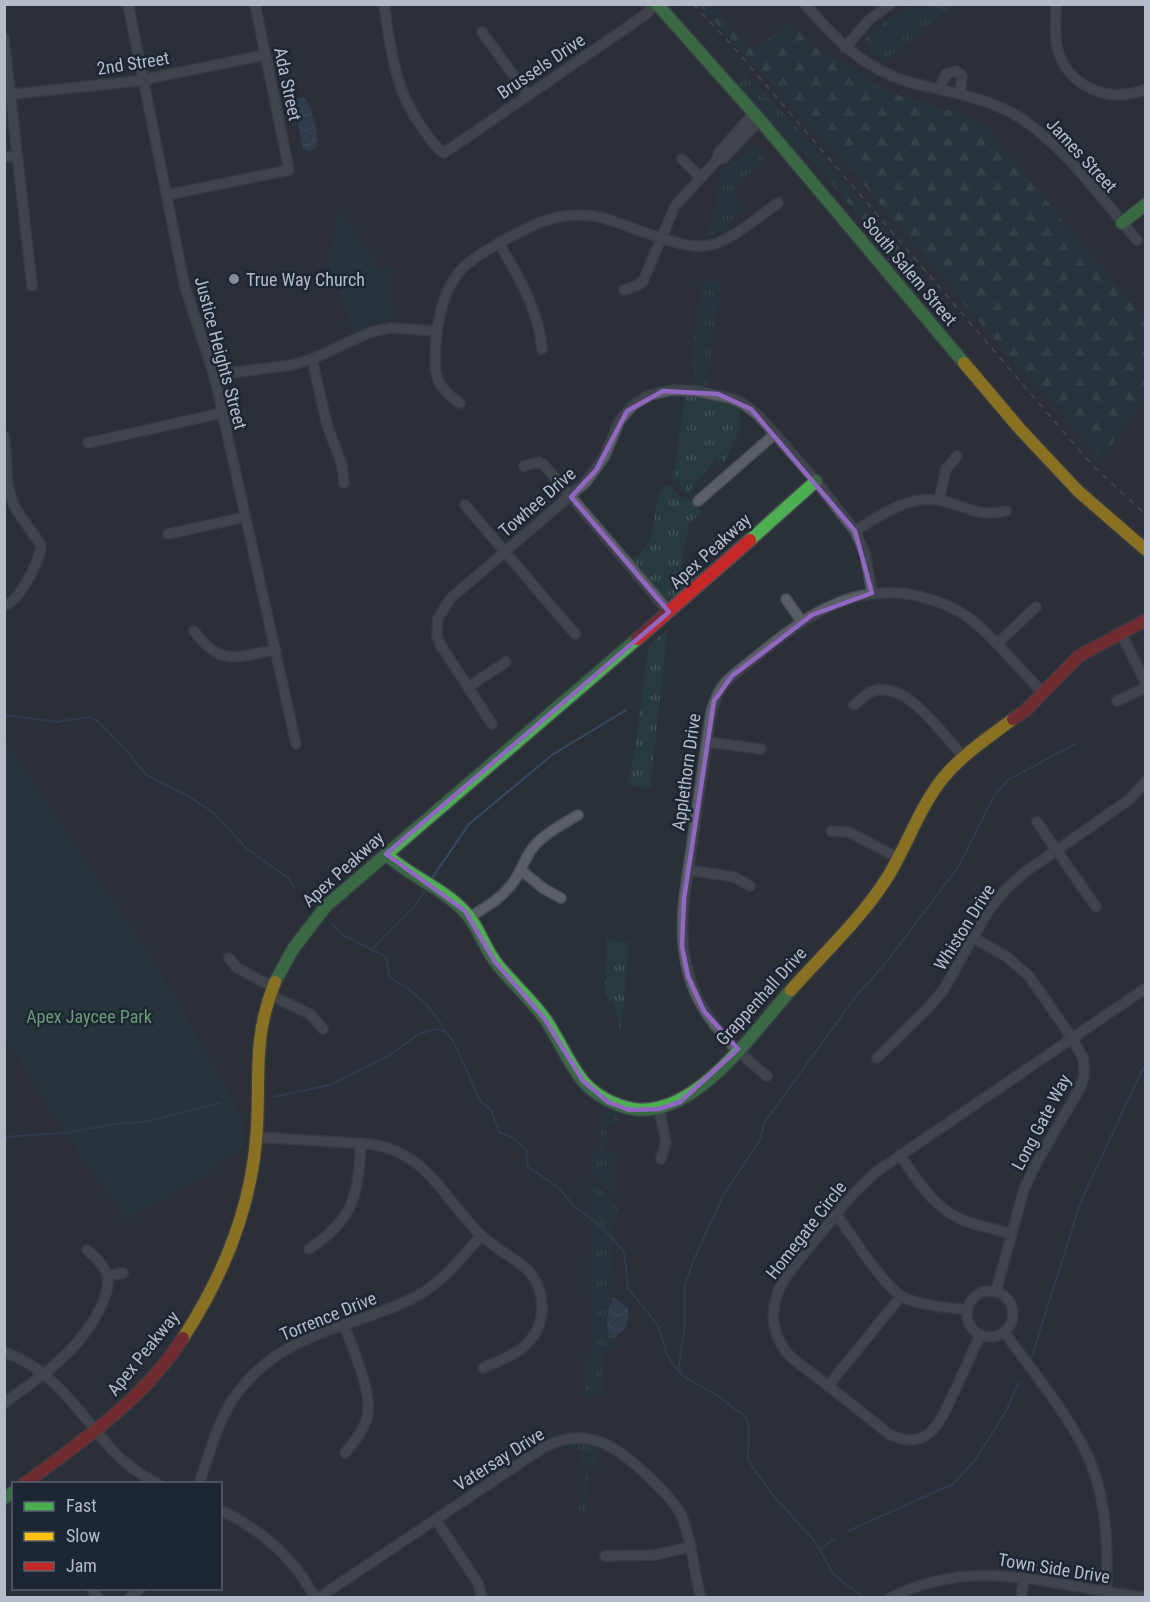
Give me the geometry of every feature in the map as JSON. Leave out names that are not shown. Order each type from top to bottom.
[{"type":"main road","name":"South Salem Street","points":[[657,4],[757,116],[1020,429],[1078,491],[1146,550]]},
{"type":"main road","points":[[1122,223],[1146,204]]},
{"type":"main road","name":"Apex Peakway","points":[[27,1482],[120,1410],[156,1371],[202,1307],[223,1266],[239,1225],[246,1199],[256,1137],[260,1033],[271,991],[285,960],[304,930],[326,906],[669,612],[816,481]]},
{"type":"main road","name":"Grappenhall Drive","points":[[386,854],[399,867],[444,894],[470,917],[495,962],[544,1018],[589,1088],[608,1102],[621,1107],[659,1110],[680,1102],[693,1093],[738,1049],[869,903],[887,878],[931,795],[963,756],[1026,710],[1079,656],[1146,620]]},
{"type":"street","name":"Justice Heights Street","points":[[128,4],[185,287],[214,375],[296,744]]},
{"type":"street","name":"Ada Street","points":[[167,195],[289,170],[255,4]]},
{"type":"street","name":"Brussels Drive","points":[[384,4],[394,70],[402,94],[417,122],[444,153],[645,15],[657,4]]},
{"type":"street","name":"James Street","points":[[805,4],[845,48],[867,63],[888,74],[909,81],[983,100],[1007,111],[1043,135],[1064,155],[1137,240]]},
{"type":"street","points":[[845,48],[869,20],[890,4]]},
{"type":"street","points":[[1056,4],[1055,35],[1059,53],[1066,67],[1078,81],[1091,90],[1115,96],[1146,89]]},
{"type":"street","points":[[482,32],[528,95]]},
{"type":"street","points":[[4,38],[8,94],[33,286]]},
{"type":"street","name":"2nd Street","points":[[8,94],[143,80],[265,55]]},
{"type":"street","points":[[939,89],[946,74],[956,71],[962,76],[960,94]]},
{"type":"street","points":[[624,290],[638,285],[643,280],[675,206],[717,160],[724,158],[757,116]]},
{"type":"street","points":[[4,157],[17,156]]},
{"type":"street","points":[[682,159],[701,177]]},
{"type":"street","points":[[460,403],[447,395],[437,379],[435,357],[437,330],[444,300],[456,276],[468,263],[499,243],[546,219],[572,214],[602,218],[689,246],[712,245],[730,236],[778,203]]},
{"type":"street","points":[[499,243],[533,306],[542,349]]},
{"type":"street","points":[[214,375],[275,368],[312,359],[377,330],[397,327],[437,330]]},
{"type":"street","points":[[312,359],[327,425],[342,465],[344,483]]},
{"type":"street","name":"Towhee Drive","points":[[492,724],[440,644],[437,636],[438,618],[451,598],[571,497],[596,470],[627,411],[650,395],[672,390],[697,391],[730,398],[751,409],[816,481],[855,531],[865,553],[872,593]]},
{"type":"street","points":[[88,443],[222,413]]},
{"type":"street","points":[[698,501],[775,434]]},
{"type":"street","points":[[4,436],[7,451],[5,473],[14,505],[41,546],[39,558],[18,596],[9,604],[4,605]]},
{"type":"street","points":[[939,500],[946,469],[957,456]]},
{"type":"street","points":[[524,466],[539,462],[544,465],[669,612]]},
{"type":"street","points":[[855,531],[900,505],[920,500],[939,500],[989,515],[1006,511]]},
{"type":"street","points":[[465,505],[575,634]]},
{"type":"street","points":[[168,534],[245,517]]},
{"type":"street","name":"Applethorn Drive","points":[[767,1076],[720,1032],[704,1011],[686,967],[682,946],[681,922],[707,742],[714,701],[725,682],[802,622],[828,606],[872,593],[894,592],[943,604],[968,618],[997,644],[1044,693]]},
{"type":"street","points":[[786,598],[802,622]]},
{"type":"street","points":[[997,644],[1036,607]]},
{"type":"street","points":[[194,631],[207,648],[219,655],[233,657],[276,650]]},
{"type":"street","points":[[1117,701],[1146,685],[1121,633]]},
{"type":"street","points":[[468,687],[506,662]]},
{"type":"street","points":[[854,705],[870,692],[877,690],[886,689],[901,694],[915,705],[963,756]]},
{"type":"street","points":[[707,742],[761,749]]},
{"type":"street","name":"Whiston Drive","points":[[877,1058],[937,998],[955,972],[987,914],[1006,889],[1025,872],[1129,800],[1146,781]]},
{"type":"street","points":[[470,917],[502,896],[521,870],[529,852],[541,839],[578,815]]},
{"type":"street","points":[[1037,822],[1096,907]]},
{"type":"street","points":[[831,831],[849,832],[898,858]]},
{"type":"street","points":[[521,870],[544,889],[561,898]]},
{"type":"street","points":[[688,870],[734,877],[750,886]]},
{"type":"street","name":"Long Gate Way","points":[[974,938],[1007,957],[1022,969],[1072,1038],[1083,1058],[1082,1082],[1029,1179],[1020,1200],[996,1291]]},
{"type":"street","points":[[229,958],[237,969],[305,1011],[323,1029]]},
{"type":"street","name":"Homegate Circle","points":[[980,1335],[938,1426],[922,1438],[904,1440],[889,1434],[786,1351],[777,1334],[773,1316],[775,1301],[782,1282],[836,1214],[865,1182],[900,1155],[1146,988]]},
{"type":"street","points":[[659,1110],[666,1142],[661,1159]]},
{"type":"street","points":[[256,1137],[361,1143],[391,1149],[410,1158],[424,1168],[481,1235],[529,1271],[539,1288],[543,1306],[540,1323],[528,1342],[515,1353],[483,1368]]},
{"type":"street","points":[[309,1249],[335,1229],[351,1205],[359,1178],[361,1143]]},
{"type":"street","points":[[900,1155],[927,1194],[941,1208],[967,1222],[1011,1234]]},
{"type":"street","points":[[836,1214],[886,1282],[901,1296],[911,1300],[967,1310]]},
{"type":"street","name":"Torrence Drive","points":[[200,1482],[221,1421],[231,1403],[266,1362],[306,1338],[409,1301],[453,1269],[481,1235]]},
{"type":"street","points":[[4,1403],[68,1354],[93,1323],[108,1288],[108,1276],[101,1263],[87,1250]]},
{"type":"street","points":[[108,1276],[123,1273]]},
{"type":"street","points":[[996,1291],[1008,1299],[1014,1313],[1013,1320],[1005,1333],[993,1338],[980,1335],[969,1324],[967,1310],[970,1302],[981,1293],[996,1291]]},
{"type":"street","points":[[828,1386],[901,1296]]},
{"type":"street","points":[[344,1324],[366,1389],[369,1412],[362,1429],[345,1453]]},
{"type":"street","points":[[1005,1333],[1077,1435],[1093,1468],[1104,1518],[1106,1595]]},
{"type":"street","points":[[4,1352],[16,1356],[45,1373],[114,1452],[127,1464],[155,1482]]},
{"type":"street","name":"Vatersay Drive","points":[[317,1598],[550,1444],[567,1439],[583,1438],[615,1448],[668,1495],[682,1517],[691,1547],[701,1598]]},
{"type":"street","points":[[222,1511],[254,1529],[279,1549],[317,1598]]},
{"type":"street","points":[[436,1520],[478,1583],[482,1598]]},
{"type":"street","points":[[605,1556],[654,1555],[691,1547]]},
{"type":"street","name":"Town Side Drive","points":[[890,1598],[915,1586],[956,1576],[986,1574],[1024,1578],[1106,1595],[1146,1597]]},
{"type":"street","points":[[1021,1598],[1024,1578]]},
{"type":"highlighted area","points":[[663,391],[718,394],[751,409],[855,531],[872,593],[812,615],[732,676],[714,701],[684,899],[682,946],[688,976],[704,1011],[738,1049],[680,1102],[659,1109],[629,1110],[608,1102],[583,1081],[544,1018],[495,962],[465,911],[386,854],[669,612],[571,497],[596,470],[627,411]]},
{"type":"green space","points":[[676,5],[680,5],[804,135],[796,142],[802,151],[801,161],[737,85],[744,81]]},
{"type":"green space","points":[[699,5],[711,5],[753,51],[791,22],[815,47],[894,94],[950,111],[987,128],[1145,320],[1145,395],[1102,460],[992,337],[858,178]]},
{"type":"green space","points":[[908,5],[920,11],[887,36],[872,44],[871,49],[865,39],[904,11]]},
{"type":"green space","points":[[929,5],[954,5],[885,60],[870,52],[872,44],[887,36]]},
{"type":"green space","points":[[800,139],[809,142],[926,279],[926,293],[801,149],[796,142]]},
{"type":"green space","points":[[756,146],[765,159],[736,185],[733,196],[744,210],[732,218],[734,222],[721,233],[709,235],[721,173],[731,163]]},
{"type":"green space","points":[[340,210],[379,268],[392,270],[393,320],[372,322],[354,332],[328,260]]},
{"type":"green space","points":[[721,280],[707,387],[694,387],[695,366],[691,365],[701,284]]},
{"type":"green space","points":[[685,396],[709,397],[739,407],[741,427],[724,463],[716,459],[691,489],[691,497],[678,480],[673,479]]},
{"type":"green space","points":[[664,486],[672,487],[681,498],[692,501],[701,513],[689,523],[680,574],[704,570],[678,595],[667,600],[661,596],[632,560],[645,547],[651,535],[658,499]]},
{"type":"green space","points":[[668,628],[650,789],[627,783],[634,757],[648,647]]},
{"type":"green space","name":"Apex Jaycee Park","points":[[5,740],[159,970],[245,1122],[243,1145],[200,1177],[127,1220],[78,1151],[5,1038]]},
{"type":"green space","points":[[607,936],[611,940],[629,943],[621,1032],[614,1004],[605,995]]},
{"type":"green space","points":[[601,1103],[618,1111],[616,1124],[607,1124],[605,1154],[617,1152],[613,1195],[591,1175],[592,1150],[600,1154]]},
{"type":"green space","points":[[590,1179],[618,1210],[613,1223],[606,1329],[609,1337],[615,1338],[616,1345],[605,1353],[603,1394],[584,1395],[586,1363],[592,1356]]},
{"type":"green space","points":[[577,1443],[599,1447],[596,1467],[589,1464],[587,1515],[577,1508],[580,1498],[583,1498],[585,1468],[579,1467],[580,1452],[568,1446]]},
{"type":"water","points":[[296,98],[305,98],[315,123],[317,143],[316,148],[310,151],[303,150],[293,101]]},
{"type":"water","points":[[613,1297],[628,1308],[628,1318],[622,1331],[615,1338],[609,1338],[607,1317]]},
{"type":"waterway","points":[[430,881],[469,824],[552,755],[626,710]]},
{"type":"waterway","points":[[4,715],[57,722],[90,717],[100,723],[129,753],[145,774],[193,799],[214,813],[246,848],[288,878],[294,888]]},
{"type":"waterway","points":[[681,1373],[679,1365],[685,1323],[685,1285],[694,1259],[724,1194],[760,1140],[764,1123],[856,996],[885,964],[959,866],[995,794],[1008,780],[1075,744]]},
{"type":"waterway","points":[[372,949],[415,906],[426,889]]},
{"type":"waterway","points":[[332,924],[343,935],[386,957],[390,978],[406,987],[426,1004],[455,1045],[481,1102],[491,1110],[499,1132],[513,1138],[526,1149],[528,1167],[559,1188],[575,1207],[602,1227],[624,1252],[628,1288],[659,1327],[667,1355],[675,1367],[683,1376],[715,1394],[746,1417],[749,1426],[748,1460],[771,1493],[816,1543],[833,1574],[863,1597]]},
{"type":"waterway","points":[[273,1097],[330,1085],[388,1056],[419,1034],[436,1029],[446,1032]]},
{"type":"waterway","points":[[1031,1359],[1081,1201],[1143,1068],[1146,1066]]},
{"type":"waterway","points":[[4,1137],[65,1133],[115,1124],[149,1121],[220,1103]]},
{"type":"waterway","points":[[848,1531],[953,1484],[976,1459],[1005,1413],[1019,1382]]},
{"type":"waterway","points":[[820,1549],[834,1539]]},
{"type":"railway","points":[[693,4],[729,42],[1092,465],[1146,515]]},
{"type":"traffic: fast","points":[[657,4],[760,120],[964,363]]},
{"type":"traffic: fast","points":[[1122,223],[1146,204]]},
{"type":"traffic: fast","points":[[750,540],[816,481]]},
{"type":"traffic: fast","points":[[275,982],[293,949],[326,906],[637,639]]},
{"type":"traffic: fast","points":[[386,854],[463,910],[473,922],[497,964],[545,1019],[583,1081],[600,1096],[621,1106],[646,1110],[670,1104],[694,1091],[738,1052],[791,990]]},
{"type":"traffic: fast","points":[[4,1498],[12,1493]]},
{"type":"traffic: slow","points":[[964,363],[1020,429],[1078,491],[1146,550]]},
{"type":"traffic: slow","points":[[791,990],[854,922],[877,893],[894,866],[927,802],[943,778],[968,754],[1013,719]]},
{"type":"traffic: slow","points":[[183,1338],[223,1264],[243,1211],[250,1183],[257,1127],[260,1037],[275,982]]},
{"type":"traffic: jam","points":[[637,639],[750,540]]},
{"type":"traffic: jam","points":[[1013,719],[1026,710],[1079,656],[1146,620]]},
{"type":"traffic: jam","points":[[27,1482],[89,1435],[130,1400],[167,1360],[183,1338]]},
{"type":"place","name":"True Way Church","points":[[234,279]]}]
